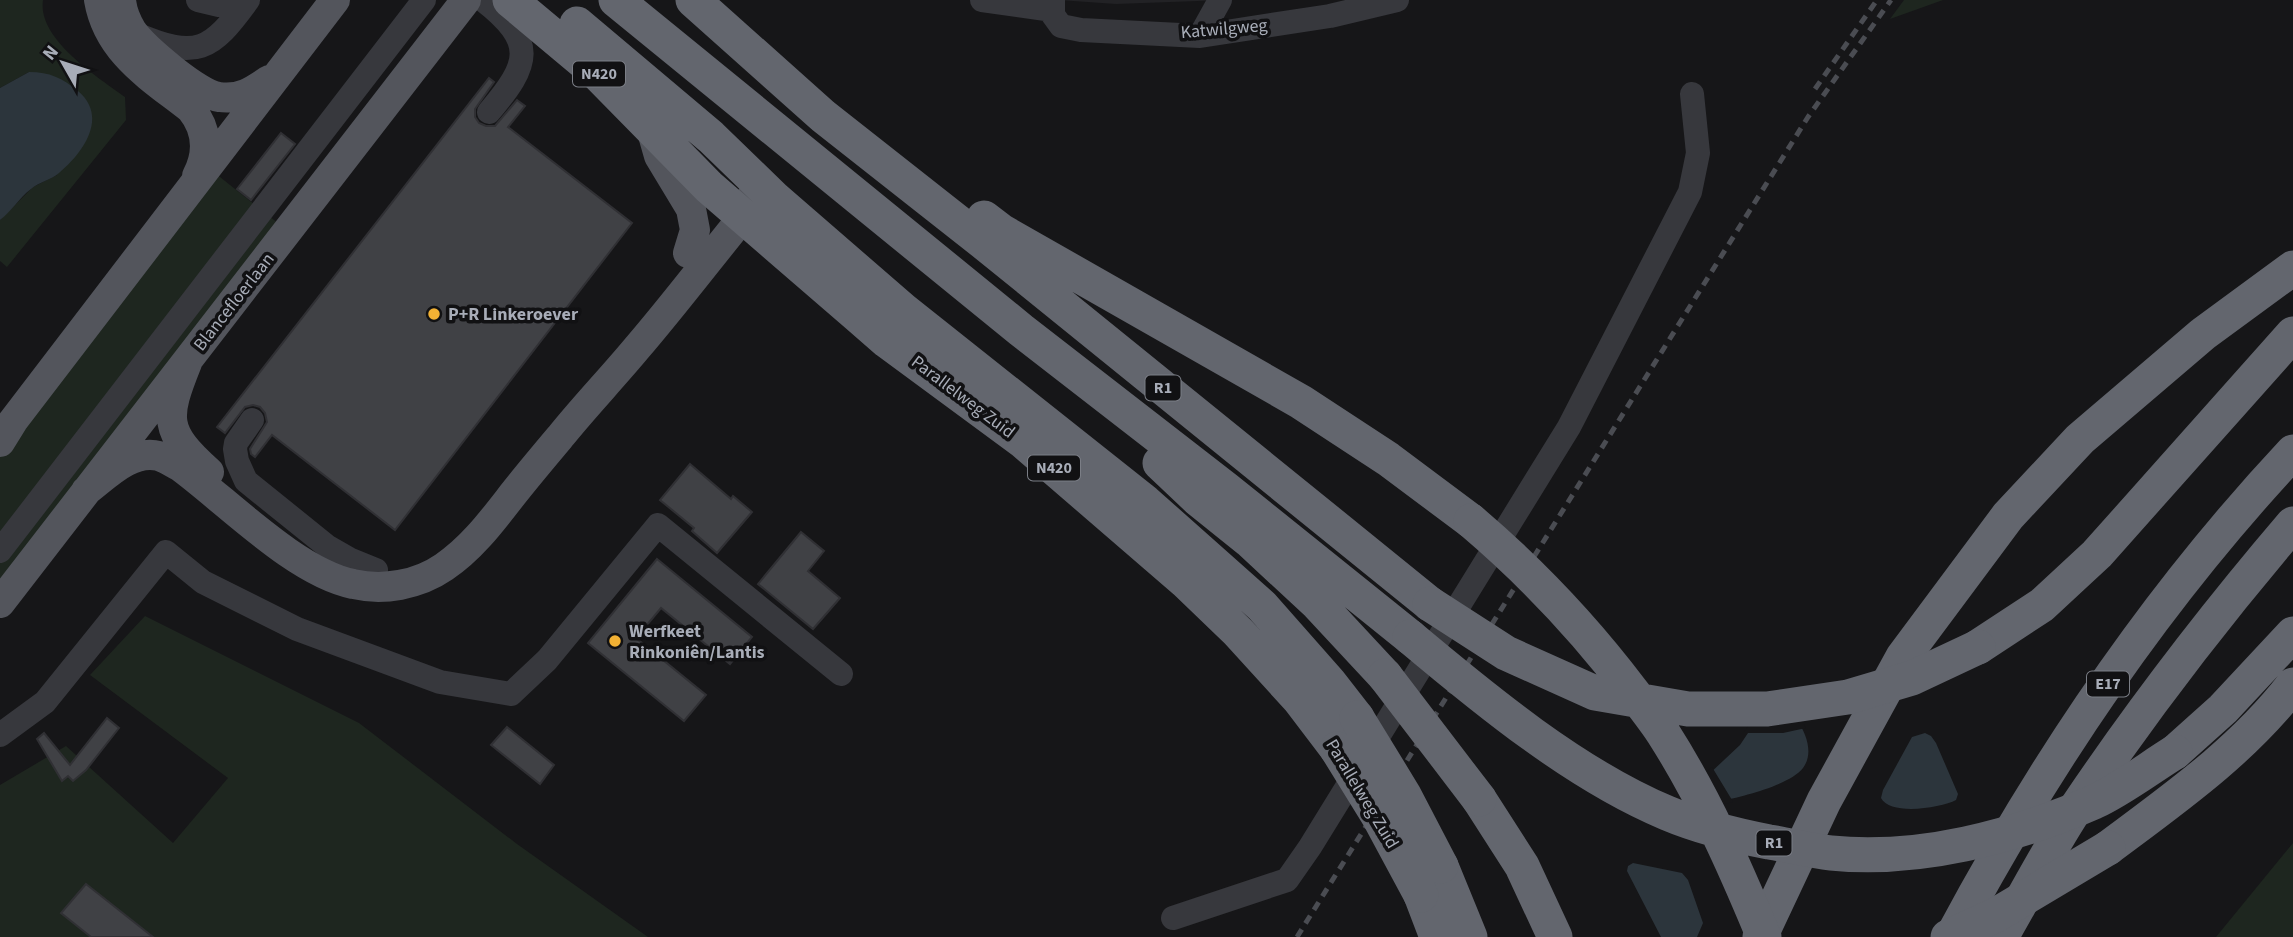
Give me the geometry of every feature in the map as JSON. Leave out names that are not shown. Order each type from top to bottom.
[{"type":"highway","name":"Parallelweg Zuid","points":[[510,0],[596,72],[736,211],[887,341],[1024,442],[1185,580],[1238,632],[1299,699],[1337,749],[1379,817],[1421,895],[1437,937]]},
{"type":"highway","name":"N420","points":[[547,0],[711,137],[758,182]]},
{"type":"highway","name":"R1","points":[[616,0],[1021,330],[1226,489],[1475,691],[1549,745],[1616,788],[1665,813],[1716,831],[1831,853],[1895,854],[1954,846],[2022,828],[2095,801],[2175,752],[2223,709],[2293,634]]},
{"type":"highway","name":"R1","points":[[693,0],[823,116],[1430,604],[1506,653],[1595,693],[1688,709],[1767,709],[1847,697],[1912,678],[1978,648],[2042,605],[2097,554],[2293,334]]},
{"type":"highway","points":[[894,173],[960,200],[1001,230],[1301,402],[1388,459],[1471,521],[1507,552],[1551,594],[1607,658],[1662,731],[1699,795],[1738,874],[1762,937]]},
{"type":"highway","name":"Parallelweg Zuid","points":[[758,182],[903,310],[1145,502],[1262,606],[1357,718],[1404,796],[1441,866],[1470,937]]},
{"type":"highway","points":[[1762,937],[1824,801],[1903,657],[2008,516],[2080,439],[2203,334],[2293,268]]},
{"type":"highway","points":[[1021,330],[1198,499],[1249,540],[1318,604],[1385,676],[1479,799],[1522,866],[1555,937]]},
{"type":"highway","name":"E17","points":[[1950,937],[2040,784],[2147,625],[2246,502],[2293,452]]},
{"type":"highway","name":"E17","points":[[2001,937],[2075,810],[2171,676],[2249,575],[2293,524]]},
{"type":"highway","points":[[1950,937],[1996,915],[2108,848],[2231,754],[2293,685]]},
{"type":"main road","points":[[99,0],[109,33],[120,49],[134,65],[191,109],[199,119],[205,134],[205,153],[200,172],[182,203]]},
{"type":"main road","points":[[121,0],[122,9],[134,33],[199,89],[215,97],[233,98],[250,93],[290,60]]},
{"type":"main road","points":[[0,442],[13,421],[335,0]]},
{"type":"main road","name":"Blancefloerlaan","points":[[0,603],[460,8]]},
{"type":"main road","points":[[652,128],[659,156],[691,209],[695,230],[688,253]]},
{"type":"main road","points":[[86,491],[127,460],[145,455],[159,456],[179,466],[291,555],[322,573],[353,584],[373,587],[416,581],[442,569],[463,553],[485,530],[596,393],[635,350],[758,182]]},
{"type":"main road","points":[[187,363],[173,398],[171,423],[178,440],[193,457],[294,542],[332,564],[353,569],[376,570],[415,562],[444,547],[462,530],[688,253],[736,211]]},
{"type":"street","points":[[198,0],[219,5],[240,0]]},
{"type":"street","points":[[134,33],[165,45],[193,49],[222,35],[248,0]]},
{"type":"street","points":[[0,551],[424,0]]},
{"type":"street","points":[[484,0],[512,26],[522,44],[522,60],[506,92],[489,112]]},
{"type":"street","name":"Katwilgweg","points":[[982,0],[1053,9],[1061,26],[1081,30],[1200,36],[1330,16],[1398,0]]},
{"type":"street","points":[[1200,36],[1220,0]]},
{"type":"street","points":[[1174,918],[1287,880],[1310,848],[1569,427],[1690,192],[1698,153],[1692,94]]},
{"type":"street","points":[[252,420],[236,443],[235,449],[246,481],[328,547],[376,570]]},
{"type":"street","points":[[0,735],[45,702],[166,552],[203,582],[297,629],[440,682],[511,694],[547,660],[658,525],[841,674]]},
{"type":"shaded area","points":[[0,0],[43,0],[49,29],[59,43],[86,68],[125,97],[126,120],[7,267],[0,261],[0,220],[33,187],[57,175],[29,72],[0,88]]},
{"type":"shaded area","points":[[1059,0],[1225,0],[1116,4]]},
{"type":"shaded area","points":[[1904,0],[1943,0],[1890,19]]},
{"type":"shaded area","points":[[29,72],[55,77],[78,91],[87,101],[92,123],[84,145],[68,165],[31,189],[0,220],[0,88]]},
{"type":"shaded area","points":[[215,173],[279,224],[0,586],[0,452]]},
{"type":"shaded area","points":[[145,616],[359,723],[517,844],[648,937],[0,937],[0,785],[66,746],[173,843],[228,778],[90,675]]},
{"type":"shaded area","points":[[1798,721],[1808,750],[1803,768],[1777,785],[1720,801],[1707,776],[1740,745],[1754,724]]},
{"type":"shaded area","points":[[1925,733],[1936,743],[1958,794],[1956,800],[1939,806],[1916,809],[1886,804],[1881,798],[1883,790],[1912,737]]},
{"type":"shaded area","points":[[2293,843],[2293,937],[2216,937]]},
{"type":"shaded area","points":[[1633,863],[1682,873],[1688,880],[1703,923],[1697,937],[1661,937],[1627,871],[1628,866]]},
{"type":"pier","points":[[1801,719],[1806,728],[1783,733],[1743,733],[1751,722]]},
{"type":"pier","points":[[1712,767],[1733,802],[1721,805],[1704,774]]},
{"type":"building","points":[[489,78],[494,82],[475,109],[475,117],[479,123],[495,126],[517,100],[525,106],[508,127],[632,223],[395,530],[272,435],[255,457],[251,454],[250,449],[267,422],[260,407],[245,407],[225,433],[217,427]]},
{"type":"building","points":[[281,133],[295,144],[251,200],[237,189]]},
{"type":"building","points":[[690,464],[731,499],[733,496],[752,512],[717,553],[692,531],[694,528],[660,500]]},
{"type":"building","points":[[801,532],[824,551],[808,571],[840,598],[813,629],[758,584]]},
{"type":"building","name":"Werfkeet Rinkoniên/Lantis","points":[[657,559],[752,637],[730,664],[661,608],[636,638],[706,695],[684,721],[588,643]]},
{"type":"building","points":[[107,718],[119,728],[86,770],[73,781],[68,776],[62,781],[37,739],[44,733],[70,765]]},
{"type":"building","points":[[507,727],[554,765],[540,784],[491,745]]},
{"type":"building","points":[[86,884],[153,937],[91,937],[61,913]]},
{"type":"railway","points":[[1815,89],[1877,0]]},
{"type":"railway","points":[[1297,937],[1808,117],[1891,0]]},
{"type":"place","name":"P+R Linkeroever","points":[[434,314]]},
{"type":"place","name":"Werfkeet Rinkoniên/Lantis","points":[[615,641]]}]
